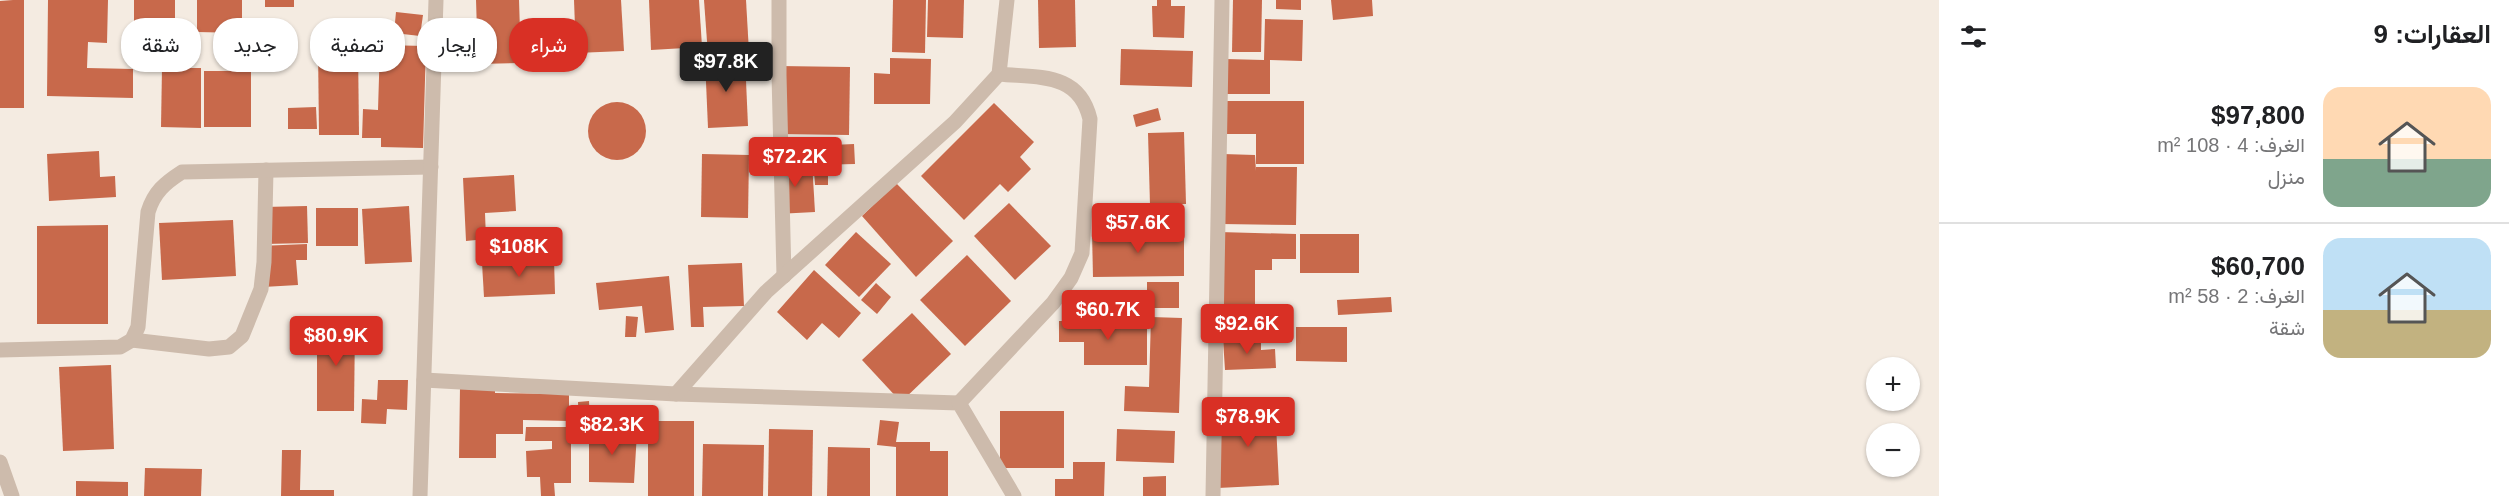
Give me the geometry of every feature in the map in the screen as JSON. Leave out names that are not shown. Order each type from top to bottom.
[{"type":"street","points":[[420,496],[436,0]]},
{"type":"street","points":[[676,394],[766,292],[956,122],[999,74],[1006,0]]},
{"type":"street","points":[[1213,496],[1222,0]]},
{"type":"street","points":[[780,1],[779,75],[784,276]]},
{"type":"street","points":[[424,380],[676,394],[958,403],[1053,303],[1071,278],[1082,254],[1090,119],[1086,104],[1078,91],[1056,80],[999,74]]},
{"type":"street","points":[[0,350],[120,347],[132,340],[138,327],[148,212],[153,196],[165,183],[182,172],[431,167]]},
{"type":"street","points":[[132,340],[209,349],[230,347],[242,336],[261,289],[264,262],[266,170]]},
{"type":"street","points":[[958,403],[1014,496]]},
{"type":"street","points":[[0,462],[12,496]]},
{"type":"building","points":[[24,0],[24,108],[0,108],[0,1]]},
{"type":"building","points":[[48,0],[108,0],[107,43],[88,42],[87,68],[121,69],[121,72],[133,72],[133,98],[47,96]]},
{"type":"building","points":[[134,0],[175,0],[175,18],[134,18]]},
{"type":"building","points":[[197,0],[242,0],[242,18],[213,18],[213,32],[201,32],[201,18],[197,18]]},
{"type":"building","points":[[265,0],[294,0],[294,7],[265,7]]},
{"type":"building","points":[[476,0],[519,0],[520,18],[509,18],[509,63],[497,64],[497,18],[477,18]]},
{"type":"building","points":[[574,0],[621,0],[624,51],[588,52],[588,18],[575,18]]},
{"type":"building","points":[[649,0],[699,0],[702,47],[651,50]]},
{"type":"building","points":[[704,0],[746,0],[749,52],[708,55]]},
{"type":"building","points":[[893,0],[926,0],[925,53],[892,52]]},
{"type":"building","points":[[928,0],[964,0],[963,38],[927,37]]},
{"type":"building","points":[[1038,0],[1075,0],[1076,47],[1039,48]]},
{"type":"building","points":[[1157,0],[1171,0],[1171,6],[1185,6],[1184,38],[1153,37],[1152,6],[1157,6]]},
{"type":"building","points":[[1233,0],[1262,0],[1261,52],[1232,52]]},
{"type":"building","points":[[1276,0],[1301,0],[1301,10],[1276,9]]},
{"type":"building","points":[[1331,0],[1372,0],[1373,16],[1333,20]]},
{"type":"building","points":[[396,12],[423,15],[423,18],[417,18],[417,36],[405,34],[405,18],[395,18]]},
{"type":"building","points":[[1265,19],[1303,20],[1302,61],[1270,60],[1270,94],[1224,94],[1225,59],[1264,60]]},
{"type":"building","points":[[405,46],[417,46],[417,72],[425,72],[423,148],[381,147],[381,138],[362,138],[363,109],[378,110],[379,72],[405,72]]},
{"type":"building","points":[[1121,49],[1193,51],[1192,87],[1120,85]]},
{"type":"building","points":[[745,58],[748,126],[708,128],[705,59]]},
{"type":"building","points":[[890,58],[931,59],[930,104],[874,104],[874,73],[890,74]]},
{"type":"building","points":[[779,66],[850,67],[849,135],[778,134]]},
{"type":"building","points":[[204,71],[251,72],[251,127],[204,127]]},
{"type":"building","points":[[162,72],[201,72],[201,128],[161,127]]},
{"type":"building","points":[[318,72],[358,72],[359,135],[319,135]]},
{"type":"building","points":[[1226,101],[1304,101],[1304,164],[1256,164],[1256,134],[1226,134]]},
{"type":"building","points":[[617,102],[628,104],[641,115],[646,131],[644,142],[633,155],[617,160],[606,158],[593,147],[588,131],[590,120],[601,107]]},
{"type":"building","points":[[994,103],[1034,142],[1020,157],[1031,169],[1008,192],[1000,184],[964,220],[921,176]]},
{"type":"building","points":[[316,107],[317,129],[288,129],[288,108]]},
{"type":"building","points":[[1158,108],[1161,120],[1136,127],[1133,115]]},
{"type":"building","points":[[1184,132],[1186,204],[1150,205],[1148,133]]},
{"type":"building","points":[[854,144],[855,164],[814,165],[814,156],[809,156],[809,146]]},
{"type":"building","points":[[99,151],[100,177],[115,176],[116,197],[49,201],[47,154]]},
{"type":"building","points":[[702,154],[749,155],[748,218],[701,217]]},
{"type":"building","points":[[1223,154],[1255,155],[1256,171],[1256,167],[1297,167],[1296,225],[1222,224]]},
{"type":"building","points":[[812,162],[815,212],[777,214],[774,164]]},
{"type":"building","points":[[814,170],[828,170],[828,185],[815,185]]},
{"type":"building","points":[[514,175],[516,211],[485,213],[486,239],[466,241],[463,178]]},
{"type":"building","points":[[896,183],[953,241],[916,277],[862,216]]},
{"type":"building","points":[[1009,203],[1051,246],[1015,280],[974,236]]},
{"type":"building","points":[[307,206],[308,243],[265,244],[264,207]]},
{"type":"building","points":[[409,206],[412,262],[365,264],[362,209]]},
{"type":"building","points":[[316,208],[358,208],[358,246],[316,246]]},
{"type":"building","points":[[233,220],[236,276],[162,280],[159,223]]},
{"type":"building","points":[[108,225],[108,324],[37,324],[37,226]]},
{"type":"building","points":[[1184,231],[1184,276],[1093,277],[1092,232]]},
{"type":"building","points":[[856,232],[891,264],[859,297],[825,265]]},
{"type":"building","points":[[1219,232],[1296,234],[1296,259],[1272,259],[1272,270],[1255,270],[1255,315],[1218,315]]},
{"type":"building","points":[[1300,234],[1359,234],[1359,273],[1300,273]]},
{"type":"building","points":[[307,244],[307,260],[296,260],[298,285],[263,287],[259,246]]},
{"type":"building","points":[[967,255],[1011,301],[965,346],[920,300]]},
{"type":"building","points":[[554,259],[555,294],[484,297],[482,263]]},
{"type":"building","points":[[742,263],[744,306],[703,307],[704,327],[691,327],[688,265]]},
{"type":"building","points":[[814,270],[861,313],[839,338],[822,323],[807,340],[777,312]]},
{"type":"building","points":[[669,276],[674,330],[645,333],[642,306],[599,310],[596,283]]},
{"type":"building","points":[[1147,282],[1179,282],[1179,308],[1147,308]]},
{"type":"building","points":[[876,283],[891,297],[877,314],[861,300]]},
{"type":"building","points":[[1391,297],[1392,312],[1338,315],[1337,300]]},
{"type":"building","points":[[912,313],[951,354],[901,402],[862,360]]},
{"type":"building","points":[[626,316],[638,317],[636,337],[625,337]]},
{"type":"building","points":[[1151,317],[1182,318],[1179,413],[1124,411],[1125,386],[1149,387]]},
{"type":"building","points":[[1059,321],[1147,321],[1147,365],[1084,365],[1084,342],[1059,342]]},
{"type":"building","points":[[1221,322],[1255,322],[1255,336],[1221,336]]},
{"type":"building","points":[[317,323],[355,324],[354,411],[317,411]]},
{"type":"building","points":[[1296,327],[1347,327],[1347,362],[1296,361]]},
{"type":"building","points":[[1261,337],[1261,350],[1275,349],[1276,368],[1225,370],[1223,339]]},
{"type":"building","points":[[111,365],[114,449],[63,451],[59,367]]},
{"type":"building","points":[[378,380],[408,380],[407,410],[387,409],[386,424],[361,423],[362,399],[377,400]]},
{"type":"building","points":[[460,387],[495,387],[495,393],[569,394],[569,421],[523,420],[523,434],[496,434],[496,458],[459,458]]},
{"type":"building","points":[[589,401],[590,426],[579,427],[578,402]]},
{"type":"building","points":[[1290,410],[1290,423],[1276,424],[1279,485],[1218,488],[1214,413]]},
{"type":"building","points":[[1000,411],[1064,411],[1064,468],[1000,468]]},
{"type":"building","points":[[880,420],[899,422],[896,442],[930,442],[930,451],[948,451],[948,496],[896,496],[896,447],[877,445]]},
{"type":"building","points":[[648,421],[694,421],[694,496],[648,496]]},
{"type":"building","points":[[526,427],[571,427],[571,483],[554,483],[555,496],[541,496],[540,477],[527,477],[526,451],[552,449],[552,441],[525,441]]},
{"type":"building","points":[[589,428],[620,428],[620,431],[637,432],[634,483],[589,482]]},
{"type":"building","points":[[769,429],[813,430],[812,496],[768,496]]},
{"type":"building","points":[[1117,429],[1175,431],[1174,463],[1116,461]]},
{"type":"building","points":[[703,444],[764,445],[763,496],[702,496]]},
{"type":"building","points":[[828,447],[870,448],[870,496],[827,496]]},
{"type":"building","points":[[282,450],[301,450],[300,490],[334,490],[334,496],[281,496]]},
{"type":"building","points":[[1073,462],[1105,462],[1104,496],[1055,496],[1055,479],[1073,479]]},
{"type":"building","points":[[145,468],[202,469],[201,496],[144,496]]},
{"type":"building","points":[[1166,476],[1166,496],[1143,496],[1143,477]]},
{"type":"building","points":[[76,481],[128,482],[128,496],[76,496]]}]
